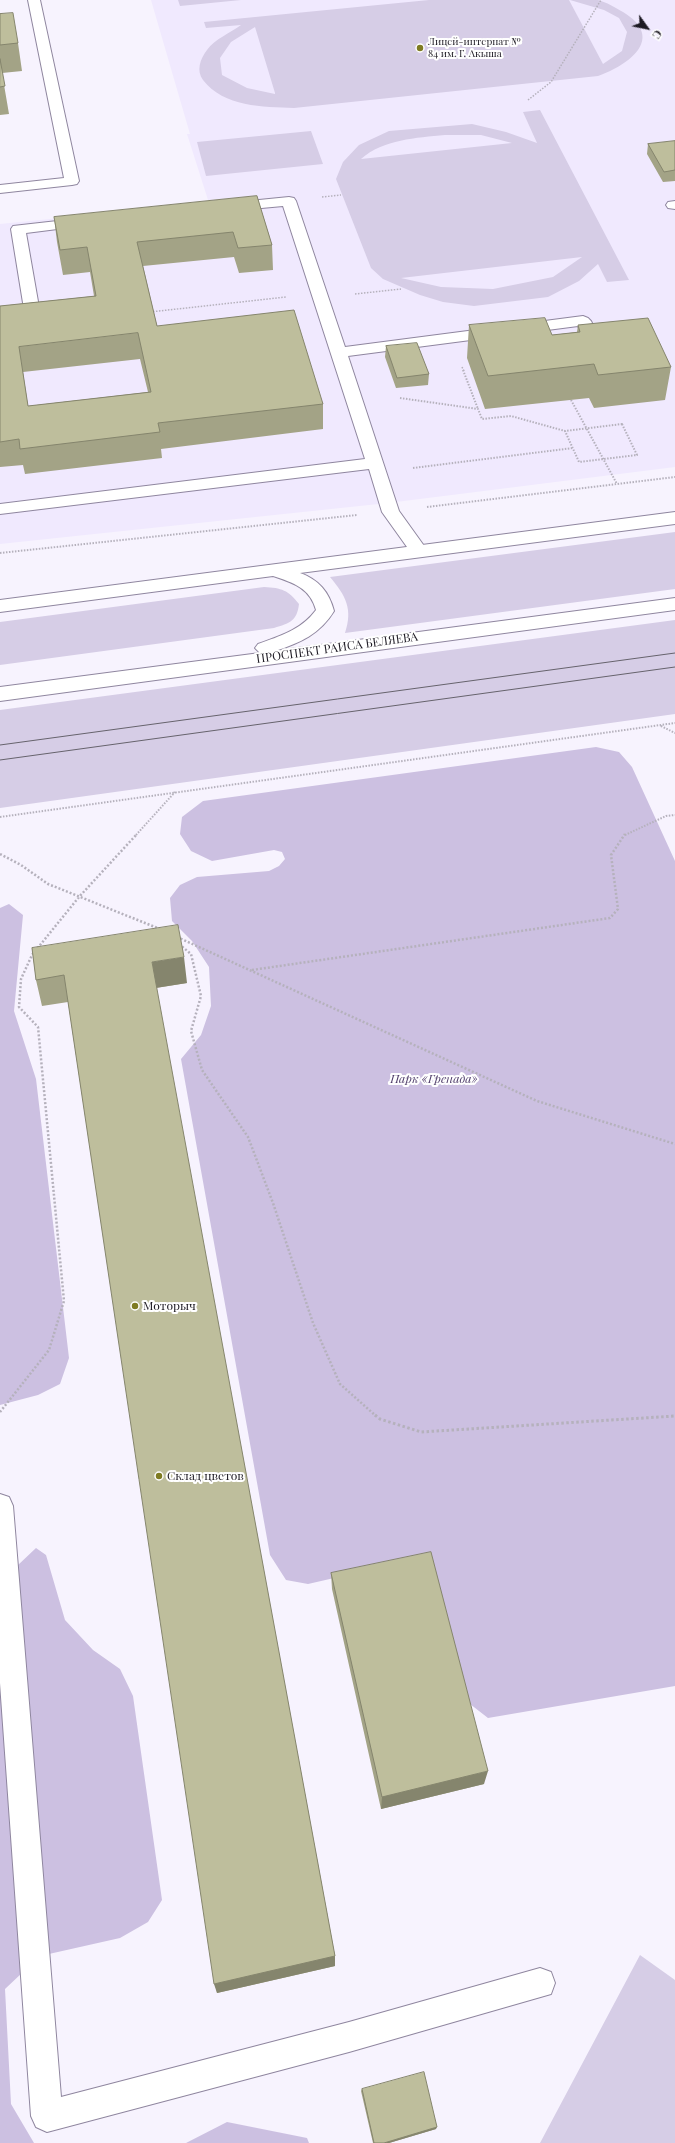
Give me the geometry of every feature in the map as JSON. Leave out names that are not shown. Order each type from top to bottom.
[{"type":"street","points":[[0,189],[72,181],[34,0]]},
{"type":"street","points":[[212,209],[289,201],[391,512],[418,550]]},
{"type":"street","points":[[34,328],[18,229],[96,221]]},
{"type":"street","points":[[0,316],[32,313]]},
{"type":"street","points":[[338,352],[583,322],[597,350]]},
{"type":"street","points":[[0,509],[376,468]]},
{"type":"street","points":[[0,606],[276,572],[418,550],[675,518]]},
{"type":"street","points":[[213,665],[304,634],[315,625],[325,611],[323,599],[314,588],[300,579],[276,572]]},
{"type":"street","name":"ПРОСПЕКТ РАИСА БЕЛЯЕВА","points":[[0,694],[675,604]]},
{"type":"street","points":[[0,1506],[47,2116],[349,2037],[540,1982]]},
{"type":"path","points":[[528,100],[551,82],[601,0]]},
{"type":"path","points":[[150,312],[320,295],[401,289]]},
{"type":"path","points":[[450,338],[482,419],[511,416],[565,430],[622,424],[637,455],[579,462],[565,430]]},
{"type":"path","points":[[400,398],[478,409]]},
{"type":"path","points":[[571,400],[585,428],[605,459],[617,484]]},
{"type":"path","points":[[376,468],[573,448]]},
{"type":"path","points":[[0,553],[391,512],[675,477]]},
{"type":"path","points":[[0,817],[675,723]]},
{"type":"path","points":[[661,725],[675,733]]},
{"type":"path","points":[[0,1412],[49,1350],[64,1301],[38,1027],[19,1007],[21,979],[32,954],[80,897],[175,792]]},
{"type":"path","points":[[251,970],[610,918],[618,908],[611,855],[626,833],[675,814]]},
{"type":"path","points":[[0,854],[21,865],[48,884],[165,932]]},
{"type":"path","points":[[675,1144],[537,1102],[172,935],[191,954],[200,989],[201,996],[191,1031],[202,1070],[248,1137],[273,1203],[313,1323],[340,1384],[380,1419],[421,1432],[675,1416]]},
{"type":"shaded area","points":[[151,0],[675,0],[675,467],[388,503],[0,544],[0,224],[209,203],[187,134],[190,134]]},
{"type":"shaded area","points":[[178,0],[241,0],[180,6]]},
{"type":"shaded area","points":[[429,0],[569,0],[603,64],[622,51],[627,32],[619,18],[604,10],[570,0],[598,0],[623,12],[636,22],[642,31],[642,41],[638,50],[631,58],[610,71],[598,76],[294,108],[282,108],[257,106],[233,100],[222,96],[203,80],[199,69],[201,61],[210,46],[241,25],[206,28],[204,22]],"holes":[[[255,27],[275,94],[247,88],[222,75],[220,58],[231,42]]]},
{"type":"shaded area","points":[[540,110],[629,280],[607,282],[598,264],[579,281],[548,297],[474,306],[443,302],[420,295],[383,279],[371,268],[336,179],[343,162],[359,145],[389,131],[472,124],[506,132],[537,143],[523,112]],"holes":[[[445,135],[481,135],[512,143],[361,159],[370,152],[390,143]],[[582,257],[553,277],[493,289],[441,287],[401,278]]]},
{"type":"shaded area","points":[[311,131],[323,164],[206,176],[197,142]]},
{"type":"shaded area","points":[[675,532],[675,589],[345,633],[348,610],[344,597],[330,577]]},
{"type":"shaded area","points":[[264,587],[280,589],[288,593],[299,604],[298,610],[292,620],[284,625],[274,628],[0,665],[0,622]]},
{"type":"shaded area","points":[[675,620],[675,714],[0,808],[0,710]]},
{"type":"shaded area","points":[[640,1955],[675,1980],[675,2143],[540,2143]]},
{"type":"green space","name":"Парк «Гренада»","points":[[596,747],[619,752],[632,767],[675,861],[675,1686],[488,1718],[470,1704],[417,1559],[308,1584],[286,1580],[270,1555],[181,1059],[201,1035],[211,1006],[209,967],[192,941],[172,921],[170,898],[180,885],[197,877],[269,871],[279,866],[285,859],[282,852],[274,850],[212,861],[191,851],[180,834],[182,817],[203,801]]},
{"type":"green space","points":[[9,904],[23,915],[14,1011],[36,1079],[69,1358],[60,1384],[38,1395],[0,1405],[0,908]]},
{"type":"green space","points":[[36,1548],[46,1555],[65,1620],[93,1650],[120,1669],[133,1696],[162,1900],[148,1922],[120,1938],[40,1956],[5,1989],[11,2104],[34,2143],[0,2143],[0,1645],[17,1566]]},
{"type":"green space","points":[[227,2122],[307,2138],[309,2143],[186,2143]]},
{"type":"building","points":[[13,13],[18,43],[0,45],[0,14]]},
{"type":"building","points":[[0,59],[5,86],[0,87]]},
{"type":"building","points":[[675,141],[675,170],[664,172],[648,144]]},
{"type":"building","points":[[257,196],[272,245],[238,248],[233,232],[137,242],[157,326],[294,310],[323,404],[158,423],[160,432],[20,449],[19,439],[0,442],[0,306],[96,296],[87,247],[60,250],[54,217]],"holes":[[[138,333],[151,392],[28,406],[19,347]]]},
{"type":"building","points":[[545,318],[552,335],[580,332],[578,325],[648,318],[671,367],[598,375],[594,364],[488,376],[469,325]]},
{"type":"building","points":[[417,343],[429,374],[397,378],[386,346]]},
{"type":"building","points":[[178,925],[184,957],[152,962],[335,1956],[214,1984],[64,975],[36,980],[32,948]]},
{"type":"building","points":[[431,1552],[488,1771],[382,1797],[331,1573]]},
{"type":"building","points":[[424,2072],[437,2127],[384,2143],[374,2143],[362,2089]]},
{"type":"tram line","points":[[0,745],[675,653]]},
{"type":"tram line","points":[[0,760],[675,667]]},
{"type":"place","name":"Лицей-интернат № 84 им. Г. Акыша","points":[[420,48]]},
{"type":"place","name":"Моторыч","points":[[135,1306]]},
{"type":"place","name":"Склад цветов","points":[[159,1476]]}]
